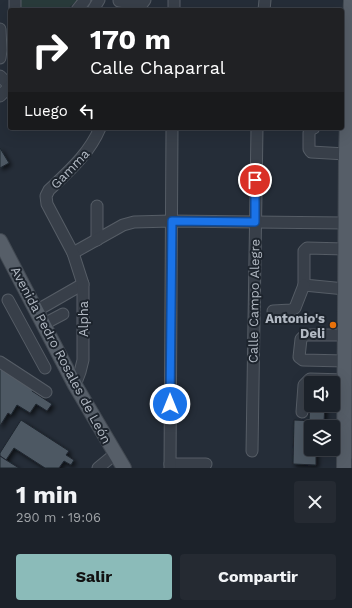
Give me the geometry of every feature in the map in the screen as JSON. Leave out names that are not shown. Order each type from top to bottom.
[{"type":"main road","points":[[349,464],[345,380],[345,361],[349,329],[345,289],[345,223],[349,157],[345,120],[345,95],[348,64],[350,0]]},
{"type":"main road","name":"Avenida Pedro Rosales de León","points":[[0,242],[75,385],[124,468]]},
{"type":"street","points":[[119,1],[142,4],[145,0]]},
{"type":"street","points":[[0,29],[0,58]]},
{"type":"street","points":[[0,96],[5,80]]},
{"type":"street","name":"Gamma","points":[[73,253],[47,204],[46,196],[49,190],[81,160],[95,140],[99,130]]},
{"type":"street","points":[[172,130],[170,466],[206,464]]},
{"type":"street","name":"Calle Campo Alegre","points":[[252,451],[256,130]]},
{"type":"street","points":[[310,130],[309,132],[309,149],[311,152],[349,157],[349,329],[305,335],[301,338],[299,357],[303,360],[345,361]]},
{"type":"street","points":[[97,206],[97,240]]},
{"type":"street","points":[[73,253],[131,223],[172,221],[345,223]]},
{"type":"street","points":[[273,311],[291,310],[295,308],[304,286],[305,249],[345,249]]},
{"type":"street","name":"Alpha","points":[[73,253],[83,284],[83,360],[75,385]]},
{"type":"street","points":[[36,310],[83,284]]},
{"type":"street","points":[[304,286],[345,289]]},
{"type":"street","points":[[8,300],[45,368]]},
{"type":"street","points":[[44,324],[63,314]]},
{"type":"street","points":[[39,357],[56,348]]},
{"type":"street","points":[[0,362],[46,392]]},
{"type":"street","points":[[302,412],[304,385],[306,381],[310,379],[345,380]]},
{"type":"street","points":[[98,468],[115,454]]},
{"type":"shaded area","points":[[21,0],[78,0],[68,8],[21,8]]},
{"type":"building","points":[[0,148],[9,163],[0,168]]},
{"type":"building","points":[[0,363],[35,386],[32,391],[52,404],[47,411],[36,404],[30,413],[17,405],[11,415],[8,413],[0,426]]},
{"type":"building","points":[[309,412],[325,412],[324,420],[309,420]]},
{"type":"building","points":[[21,420],[69,451],[66,455],[74,460],[71,465],[64,461],[59,468],[45,468],[14,448],[6,460],[0,456],[0,453]]},
{"type":"building","points":[[294,420],[304,420],[304,456],[316,456],[316,465],[293,464]]},
{"type":"building","points":[[0,456],[6,460],[19,468],[0,468]]},
{"type":"place","name":"Antonio's Deli","points":[[333,325]]},
{"type":"route","points":[[170,404],[172,221],[255,222],[255,180]]}]
